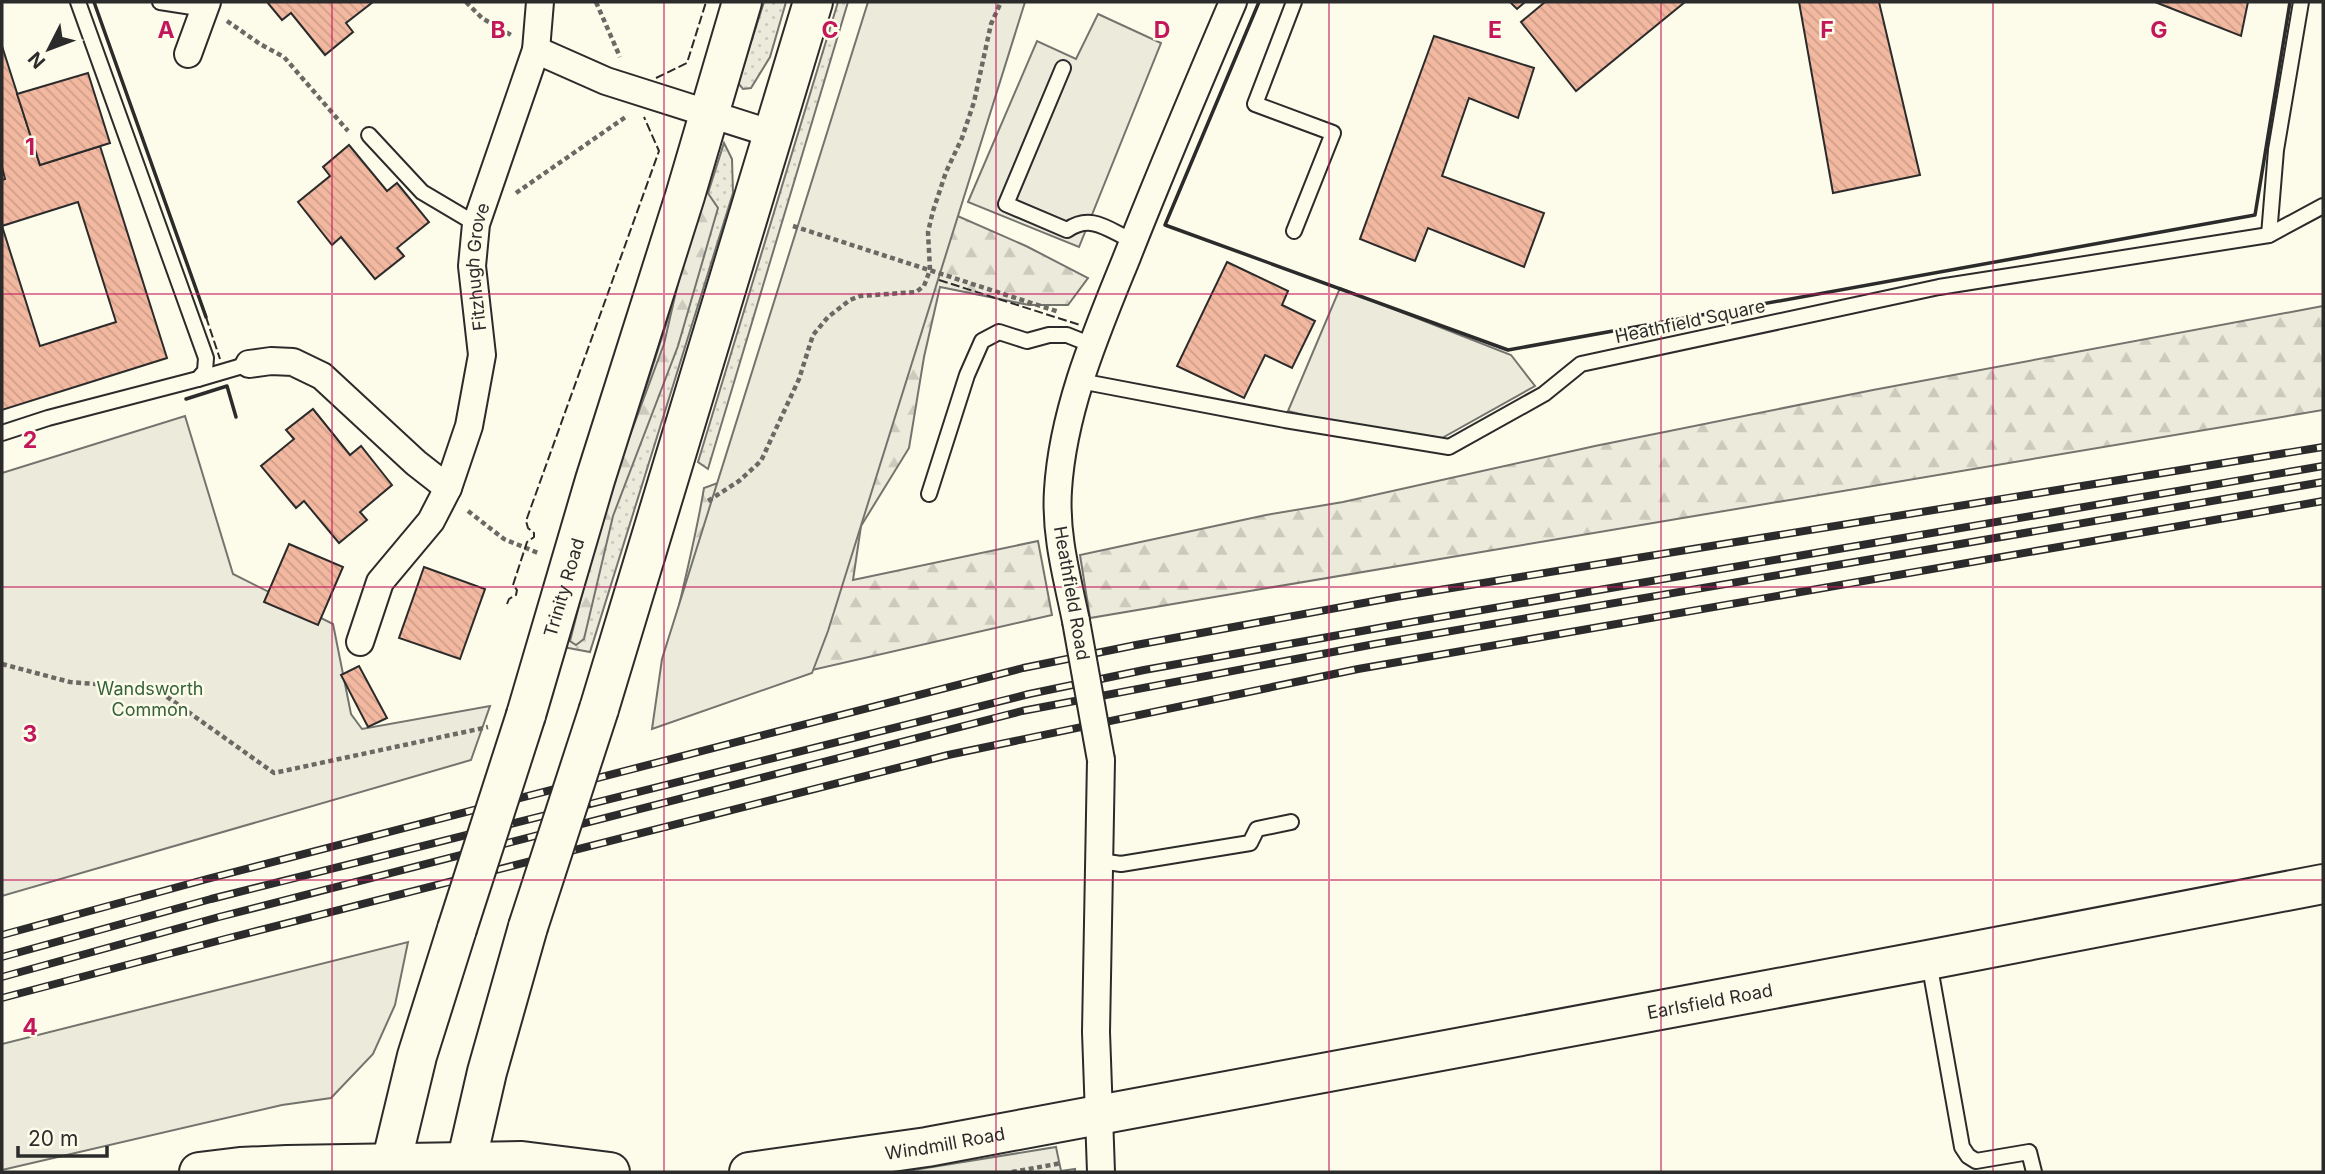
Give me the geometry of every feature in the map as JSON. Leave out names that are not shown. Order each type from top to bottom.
[{"type":"main road","name":"Trinity Road","points":[[390,1168],[417,1056],[526,715],[595,480],[685,196],[741,2]]},
{"type":"main road","points":[[465,1167],[487,1072],[527,927],[599,709],[813,2]]},
{"type":"main road","name":"Earlsfield Road","points":[[1097,1114],[2323,884]]},
{"type":"main road","name":"Windmill Road","points":[[749,1172],[927,1147],[1097,1114]]},
{"type":"main road","points":[[199,1172],[240,1167],[465,1167],[522,1161],[610,1172]]},
{"type":"street","name":"Fitzhugh Grove","points":[[360,642],[380,582],[431,521],[447,490],[469,426],[482,355],[472,266],[475,224],[536,50],[540,2]]},
{"type":"street","name":"Heathfield Road","points":[[1101,1172],[1097,1114],[1097,920],[1101,760],[1058,538],[1058,489],[1067,430],[1096,336],[1233,2]]},
{"type":"street","points":[[188,54],[205,8]]},
{"type":"street","points":[[536,50],[568,66],[630,89],[773,134]]},
{"type":"street","points":[[249,364],[293,362],[322,376],[447,490]]},
{"type":"lane","points":[[78,2],[206,358],[205,371],[198,379]]},
{"type":"lane","points":[[160,2],[205,8]]},
{"type":"lane","points":[[1294,2],[1255,104],[1333,133],[1294,232]]},
{"type":"lane","points":[[2269,235],[2276,150],[2301,2]]},
{"type":"lane","points":[[1063,68],[1006,204],[1067,230],[1079,222],[1090,221],[1133,241]]},
{"type":"lane","points":[[369,135],[422,192],[475,224]]},
{"type":"lane","name":"Heathfield Square","points":[[1080,381],[1285,421],[1449,447],[1544,394],[1581,364],[1939,287],[2269,235],[2323,206]]},
{"type":"lane","points":[[929,494],[967,375],[982,341],[999,332],[1027,341],[1049,335],[1096,336]]},
{"type":"lane","points":[[2,433],[249,364]]},
{"type":"lane","points":[[1100,860],[1121,864],[1250,843],[1257,829],[1291,822]]},
{"type":"lane","points":[[1928,960],[1962,1147],[1968,1157],[1976,1160],[2029,1152],[2034,1172]]},
{"type":"path","points":[[466,2],[482,18],[536,50]]},
{"type":"path","points":[[485,197],[505,200],[635,110],[624,66],[596,2]]},
{"type":"path","points":[[708,501],[739,481],[761,461],[799,379],[813,335],[828,317],[850,300],[860,296],[916,292],[925,286],[930,270],[928,232],[933,211],[970,114],[991,24],[1001,2]]},
{"type":"path","points":[[205,8],[284,57],[352,135],[369,135]]},
{"type":"path","points":[[793,226],[930,270],[1096,336]]},
{"type":"path","points":[[447,490],[504,539],[538,554]]},
{"type":"path","points":[[2,664],[70,682],[156,689],[274,773],[481,729]]},
{"type":"path","points":[[1012,1172],[1062,1163]]},
{"type":"green space","points":[[764,2],[786,2],[770,57],[751,88],[743,89],[738,83]]},
{"type":"green space","points":[[838,2],[848,2],[708,469],[698,462]]},
{"type":"green space","points":[[868,2],[1025,2],[828,631],[812,673],[652,729],[662,659]]},
{"type":"green space","points":[[724,143],[732,159],[733,193],[590,652],[563,647]]},
{"type":"green space","points":[[701,183],[718,208],[678,346],[613,516],[584,639],[576,645],[570,641],[606,500],[664,344]]},
{"type":"green space","points":[[953,214],[1026,246],[1088,278],[1068,305],[1029,305],[940,287],[924,357],[909,448],[861,526],[853,580],[1038,541],[1052,615],[659,705],[704,488],[751,471]]},
{"type":"green space","points":[[2323,306],[2323,410],[1090,618],[1080,555],[1873,390]]},
{"type":"green space","name":"Wandsworth Common","points":[[185,416],[233,574],[333,624],[351,714],[362,729],[490,706],[471,760],[2,896],[2,473]]},
{"type":"green space","points":[[408,942],[395,1005],[373,1054],[331,1098],[282,1105],[2,1170],[2,1044]]},
{"type":"green space","points":[[1056,1147],[1061,1171],[1075,1169],[1075,1172],[901,1172]]},
{"type":"shaded area","points":[[1098,14],[1161,43],[1079,247],[968,202],[1037,41],[1076,59]]},
{"type":"shaded area","points":[[1340,288],[1511,355],[1535,386],[1442,438],[1323,420],[1288,411]]},
{"type":"building","points":[[267,2],[373,2],[346,23],[353,32],[325,55],[291,13],[282,20]]},
{"type":"building","points":[[1510,2],[1525,2],[1517,9]]},
{"type":"building","points":[[1545,2],[1685,2],[1576,91],[1521,22]]},
{"type":"building","points":[[1799,2],[1879,2],[1920,175],[1833,193]]},
{"type":"building","points":[[2155,2],[2248,2],[2241,36]]},
{"type":"building","points":[[1434,36],[1534,68],[1518,118],[1469,98],[1442,176],[1544,213],[1524,267],[1428,228],[1415,261],[1360,239]]},
{"type":"building","points":[[2,46],[40,165],[100,146],[167,358],[2,410],[2,226],[2,180],[5,179],[2,167]],"holes":[[[78,202],[116,322],[40,346],[2,226]]]},
{"type":"building","points":[[88,73],[110,143],[40,165],[17,94]]},
{"type":"building","points":[[349,145],[387,191],[397,183],[429,222],[397,248],[404,256],[375,279],[341,237],[332,245],[298,202],[330,176],[323,167]]},
{"type":"building","points":[[1227,262],[1288,291],[1282,305],[1315,321],[1292,368],[1265,355],[1244,398],[1177,366]]},
{"type":"building","points":[[313,409],[350,455],[361,446],[392,485],[360,512],[367,520],[339,543],[304,501],[296,508],[261,466],[294,439],[286,430]]},
{"type":"building","points":[[289,544],[343,567],[318,625],[264,602]]},
{"type":"building","points":[[424,567],[485,589],[460,659],[399,638]]},
{"type":"building","points":[[359,666],[387,718],[368,727],[341,675]]},
{"type":"railway","points":[[2,935],[207,879],[1023,668],[1396,597],[2323,447]]},
{"type":"railway","points":[[2,957],[211,899],[1029,694],[1144,670],[1412,622],[2323,466]]},
{"type":"railway","points":[[2,977],[219,917],[1022,711],[1375,644],[2323,482]]},
{"type":"railway","points":[[2,998],[948,755],[1358,669],[2323,501]]},
{"type":"fence","points":[[656,78],[687,63],[706,2]]},
{"type":"fence","points":[[507,604],[509,599],[516,595],[517,590],[513,585],[527,542],[534,537],[526,521],[659,151],[644,117]]},
{"type":"fence","points":[[939,280],[1080,325]]},
{"type":"fence","points":[[206,317],[220,359]]},
{"type":"wall","points":[[94,2],[206,317]]},
{"type":"wall","points":[[1259,2],[1165,225],[1508,350],[2255,215],[2290,2]]},
{"type":"wall","points":[[186,399],[227,386],[236,417]]}]
